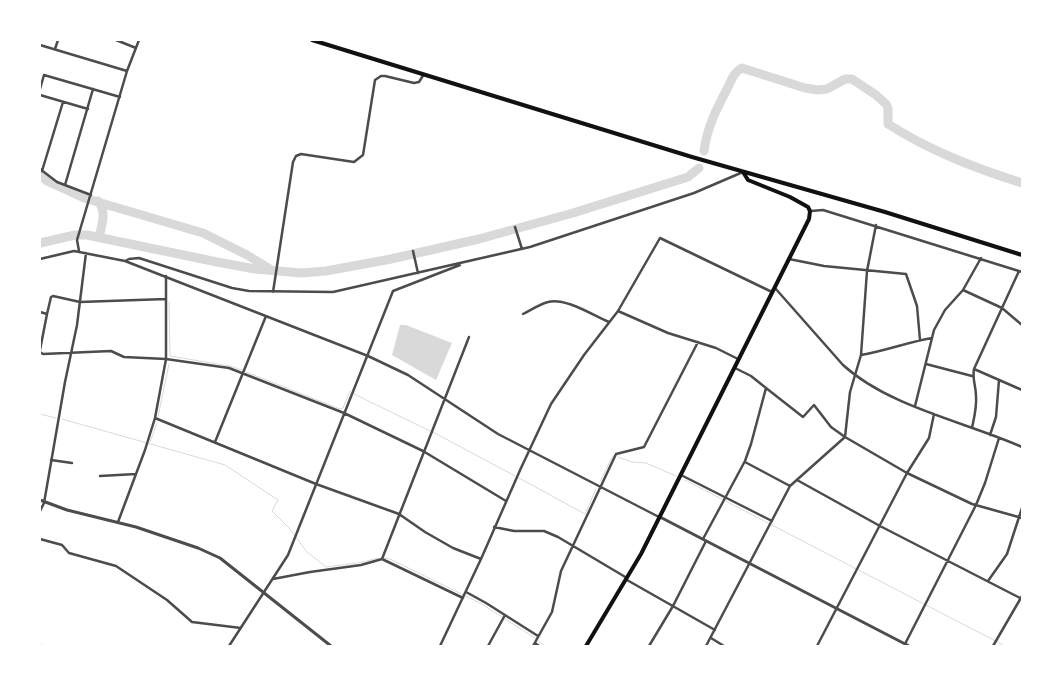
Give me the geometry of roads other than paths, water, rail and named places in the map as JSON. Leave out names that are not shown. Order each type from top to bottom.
[{"type":"main road","points":[[312,40],[1022,255]]},
{"type":"main road","points":[[586,646],[627,579],[660,517],[809,218],[810,211],[803,203],[748,180],[743,172]]},
{"type":"street","points":[[55,49],[58,40]]},
{"type":"street","points":[[116,40],[136,48]]},
{"type":"street","points":[[79,251],[77,240],[127,71],[139,40]]},
{"type":"street","points":[[40,45],[127,71]]},
{"type":"street","points":[[40,73],[120,97]]},
{"type":"street","points":[[40,89],[44,74]]},
{"type":"street","points":[[273,292],[293,162],[296,156],[301,154],[354,162],[359,160],[363,155],[375,80],[385,76],[414,83],[419,82],[424,74]]},
{"type":"street","points":[[65,185],[93,90]]},
{"type":"street","points":[[40,95],[88,109]]},
{"type":"street","points":[[63,102],[41,170],[51,179],[91,195]]},
{"type":"street","points":[[125,261],[139,258],[232,288],[249,291],[333,292],[522,249],[694,193],[743,172]]},
{"type":"street","points":[[810,211],[822,210],[876,225],[1021,271],[974,369],[972,376],[976,395],[972,428]]},
{"type":"street","points":[[706,646],[790,486],[845,437],[850,392],[861,354],[868,271],[876,225]]},
{"type":"street","points":[[515,227],[522,249]]},
{"type":"street","points":[[440,646],[551,404],[584,355],[618,311],[660,238],[772,292]]},
{"type":"street","points":[[40,259],[66,251],[79,251],[125,261],[368,356],[408,375],[498,434],[907,645],[924,605],[976,505],[999,438]]},
{"type":"street","points":[[414,252],[418,273]]},
{"type":"street","points":[[40,511],[72,352],[86,253]]},
{"type":"street","points":[[915,406],[932,338],[946,310],[963,290],[981,258]]},
{"type":"street","points":[[790,259],[824,266],[868,271],[903,272],[906,274],[917,306],[920,340]]},
{"type":"street","points":[[230,646],[288,555],[394,292],[466,263]]},
{"type":"street","points":[[118,522],[148,443],[155,418],[166,359],[166,276]]},
{"type":"street","points":[[775,288],[855,376],[915,406],[1022,447]]},
{"type":"street","points":[[963,290],[1002,308],[1022,326]]},
{"type":"street","points":[[166,299],[80,302],[53,296],[47,314],[40,351],[43,354],[111,351],[124,357],[166,359],[219,366],[243,373],[344,413],[423,451],[506,501]]},
{"type":"street","points":[[523,314],[551,301],[564,302],[609,323]]},
{"type":"street","points":[[618,311],[668,333],[716,348],[739,360]]},
{"type":"street","points":[[40,312],[47,314]]},
{"type":"street","points":[[216,442],[266,316]]},
{"type":"street","points":[[382,559],[468,337]]},
{"type":"street","points":[[861,354],[882,352],[932,338]]},
{"type":"street","points":[[540,646],[534,644],[552,612],[561,571],[616,454],[626,450],[639,450],[644,447],[698,342]]},
{"type":"street","points":[[926,364],[972,376]]},
{"type":"street","points":[[735,368],[752,376],[803,417],[814,405],[831,427],[907,473],[976,505],[1021,517]]},
{"type":"street","points":[[974,369],[1022,390]]},
{"type":"street","points":[[990,435],[996,417],[999,380]]},
{"type":"street","points":[[649,646],[673,606],[744,462],[751,444],[766,388]]},
{"type":"street","points":[[817,646],[907,473],[929,438],[934,414]]},
{"type":"street","points":[[155,418],[316,484],[399,514],[424,532],[453,548],[481,559]]},
{"type":"street","points":[[51,460],[72,463]]},
{"type":"street","points":[[744,462],[790,486]]},
{"type":"street","points":[[100,476],[136,474]]},
{"type":"street","points":[[681,475],[771,523]]},
{"type":"street","points":[[797,480],[880,526],[1022,598],[994,643]]},
{"type":"street","points":[[42,502],[118,522],[211,554],[232,566],[331,646]]},
{"type":"street","points":[[988,581],[1007,554],[1021,517],[1022,508]]},
{"type":"street","points":[[494,527],[514,532],[544,531],[572,545],[715,630]]},
{"type":"street","points":[[40,539],[62,545],[69,553],[116,566],[167,600],[192,622],[241,628]]},
{"type":"street","points":[[273,579],[361,565],[382,559],[465,595],[538,636]]},
{"type":"street","points":[[488,646],[504,617]]},
{"type":"street","points":[[711,638],[724,646]]},
{"type":"waterway","points":[[704,151],[707,134],[716,110],[734,76],[742,68],[805,88],[818,90],[827,89],[845,79],[852,79],[886,104],[888,108],[888,124],[904,134],[953,158],[1022,183]]},
{"type":"waterway","points":[[40,243],[75,235],[87,235],[255,269],[301,273],[326,271],[391,259],[479,239],[573,213],[688,177],[699,168]]},
{"type":"waterway","points":[[40,174],[47,181],[84,198],[203,233],[270,269]]},
{"type":"waterway","points":[[98,201],[103,214],[99,237]]},
{"type":"waterway","points":[[169,302],[170,356],[230,366],[242,370]]},
{"type":"waterway","points":[[158,417],[169,364]]},
{"type":"waterway","points":[[246,372],[340,409],[343,408],[350,391]]},
{"type":"waterway","points":[[354,394],[430,431]]},
{"type":"waterway","points":[[40,414],[56,418]]},
{"type":"waterway","points":[[62,419],[225,465],[278,500],[272,511],[289,528],[307,552],[326,567],[378,558]]},
{"type":"waterway","points":[[150,442],[157,423]]},
{"type":"waterway","points":[[433,432],[515,476]]},
{"type":"waterway","points":[[600,482],[613,455]]},
{"type":"waterway","points":[[618,457],[632,462],[646,463],[676,476]]},
{"type":"waterway","points":[[519,478],[585,514],[596,489]]},
{"type":"waterway","points":[[685,480],[1005,646]]},
{"type":"waterway","points":[[384,558],[390,559],[480,603],[535,638]]},
{"type":"waterway","points":[[538,641],[545,646]]},
{"type":"waterway","points":[[40,642],[42,646]]}]
